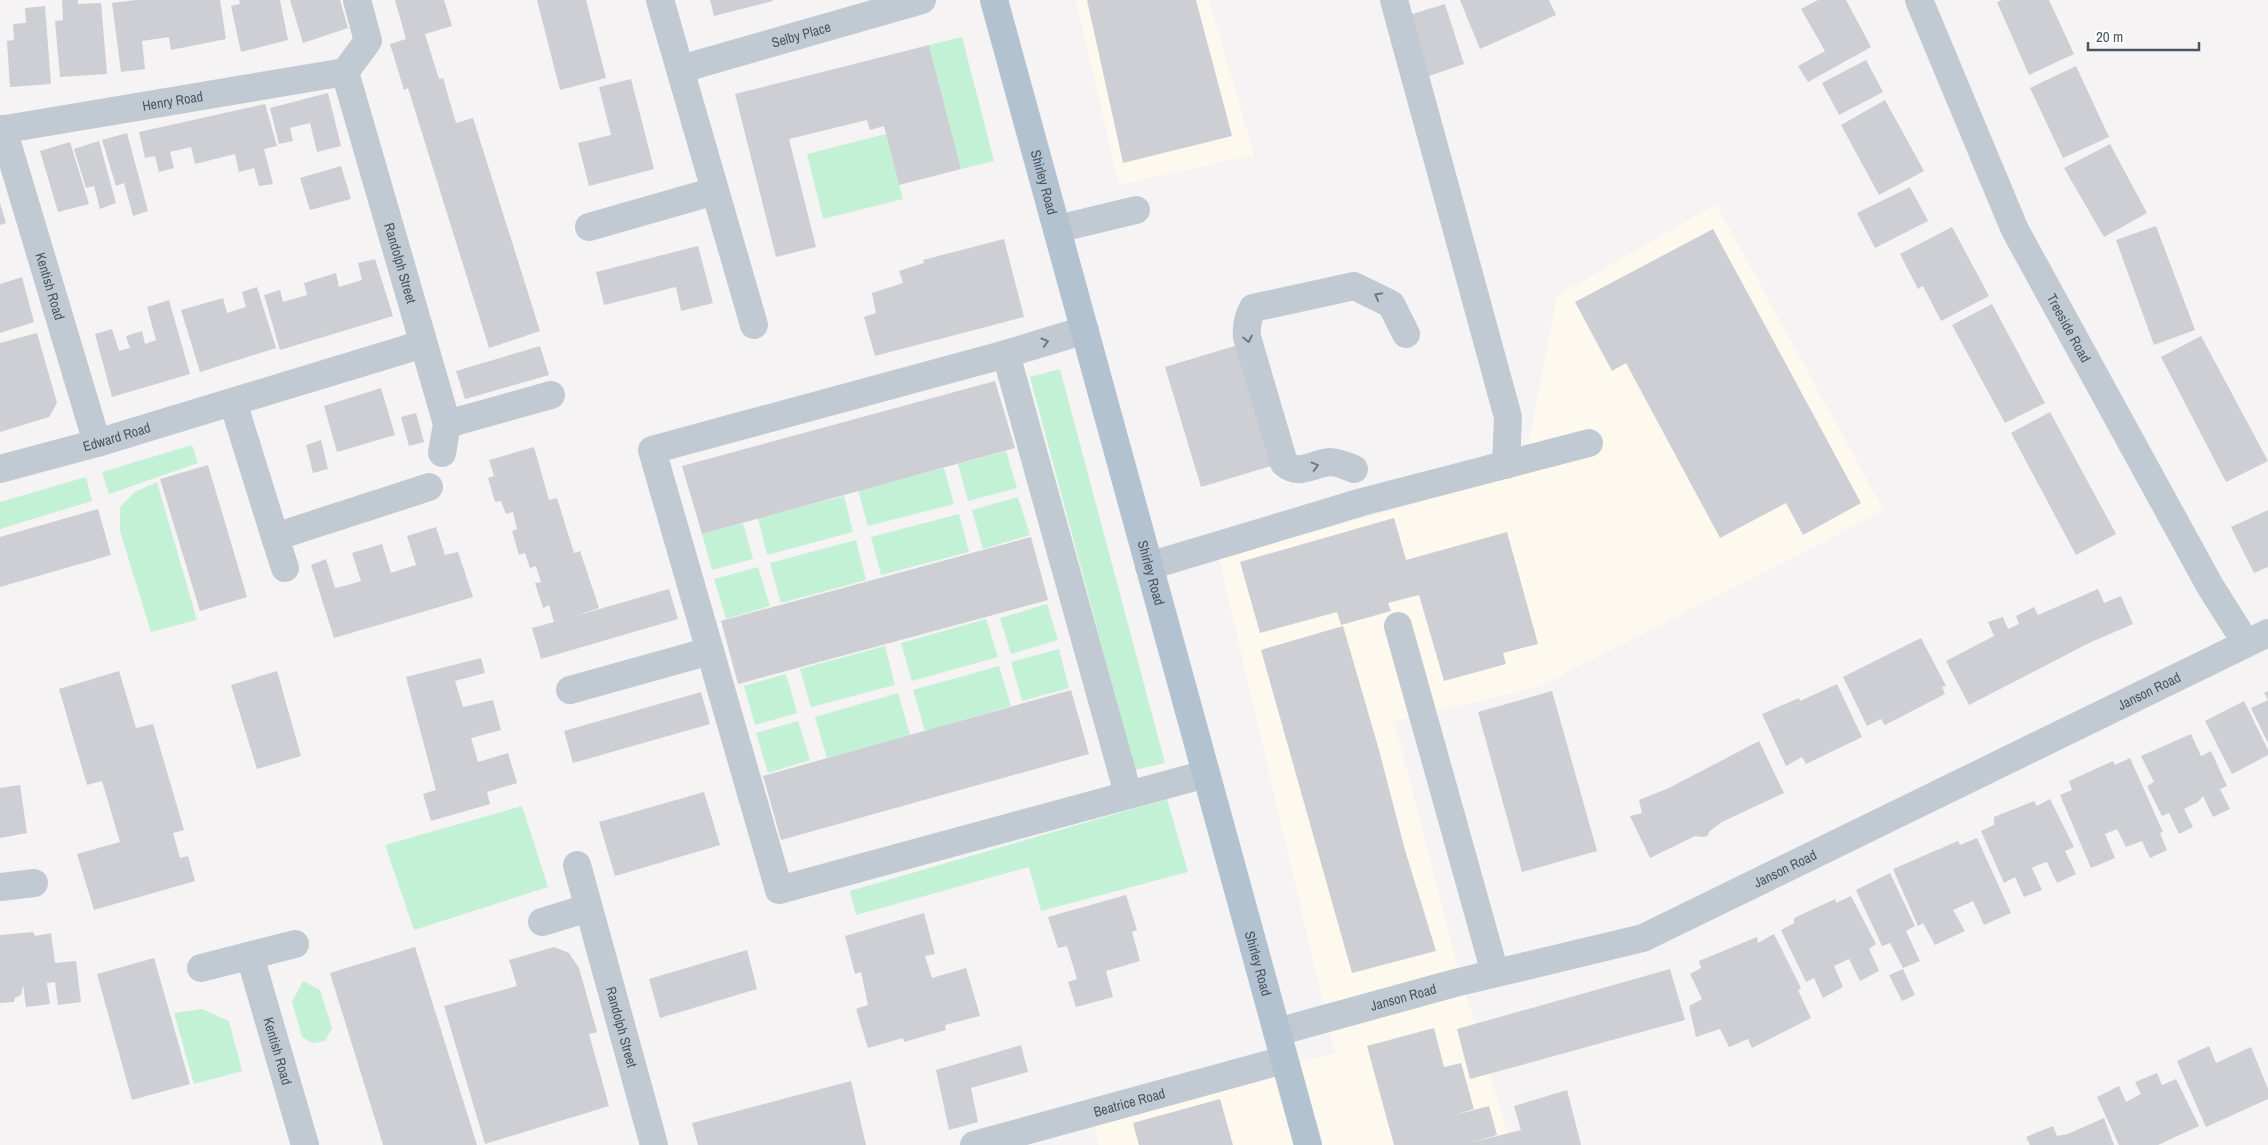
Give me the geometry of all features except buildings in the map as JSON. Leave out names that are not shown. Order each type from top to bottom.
[{"type":"main road","name":"Shirley Road","points":[[994,0],[1308,1145]]},
{"type":"street","points":[[345,72],[368,41],[357,0]]},
{"type":"street","points":[[660,0],[754,325]]},
{"type":"street","name":"Selby Place","points":[[681,70],[922,0]]},
{"type":"street","points":[[1394,0],[1508,417],[1506,465]]},
{"type":"street","name":"Treeside Road","points":[[1919,0],[2015,230],[2210,586],[2257,638]]},
{"type":"street","name":"Henry Road","points":[[1,130],[345,72]]},
{"type":"street","name":"Randolph Street","points":[[345,72],[447,424],[442,453]]},
{"type":"street","name":"Kentish Road","points":[[1,130],[97,443]]},
{"type":"street","points":[[589,227],[715,191]]},
{"type":"street","points":[[1057,229],[1136,210]]},
{"type":"street","points":[[1354,469],[1329,462],[1299,470],[1291,469],[1284,463],[1247,337],[1246,326],[1250,314],[1253,308],[1354,286],[1391,304],[1406,334]]},
{"type":"street","points":[[1085,330],[1006,354],[652,450],[779,890],[1206,774]]},
{"type":"street","name":"Edward Road","points":[[0,469],[97,443],[423,344]]},
{"type":"street","points":[[1006,354],[1128,794]]},
{"type":"street","points":[[447,424],[551,395]]},
{"type":"street","points":[[233,402],[285,568]]},
{"type":"street","points":[[1149,566],[1362,502],[1589,443]]},
{"type":"street","points":[[275,537],[429,488]]},
{"type":"street","points":[[1398,626],[1495,973]]},
{"type":"street","name":"Janson Road","points":[[1277,1032],[1495,973],[1643,938],[2257,638]]},
{"type":"street","points":[[570,690],[710,651]]},
{"type":"street","name":"Randolph Street","points":[[577,866],[654,1145]]},
{"type":"street","points":[[0,887],[34,883]]},
{"type":"street","points":[[542,922],[588,908]]},
{"type":"street","points":[[202,968],[295,944]]},
{"type":"street","name":"Kentish Road","points":[[250,956],[306,1145]]},
{"type":"street","name":"Beatrice Road","points":[[974,1145],[1284,1060]]},
{"type":"shaded area","points":[[1076,0],[1209,0],[1254,155],[1119,185]]},
{"type":"shaded area","points":[[1716,204],[1884,511],[1538,687],[1394,721],[1457,964],[1511,1145],[1099,1145],[1093,1120],[1335,1053],[1219,559],[1523,473],[1557,296]]},
{"type":"green space","points":[[962,37],[994,161],[961,169],[929,45]]},
{"type":"green space","points":[[886,134],[903,199],[823,219],[807,154]]},
{"type":"green space","points":[[1060,369],[1165,763],[1135,770],[1030,377]]},
{"type":"green space","points":[[192,445],[198,463],[109,494],[102,472]]},
{"type":"green space","points":[[1006,451],[1017,488],[968,501],[958,464]]},
{"type":"green space","points":[[944,468],[954,504],[868,526],[858,490]]},
{"type":"green space","points":[[86,477],[92,501],[0,529],[0,502]]},
{"type":"green space","points":[[157,482],[197,620],[151,632],[120,531],[120,507],[135,492]]},
{"type":"green space","points":[[844,496],[853,532],[767,555],[758,518]]},
{"type":"green space","points":[[1018,497],[1030,535],[983,549],[972,510]]},
{"type":"green space","points":[[959,514],[969,552],[881,575],[871,537]]},
{"type":"green space","points":[[743,523],[753,559],[712,570],[702,534]]},
{"type":"green space","points":[[856,540],[866,580],[781,603],[770,563]]},
{"type":"green space","points":[[758,567],[770,606],[726,619],[714,579]]},
{"type":"green space","points":[[1047,604],[1058,640],[1011,654],[1000,618]]},
{"type":"green space","points":[[986,619],[998,657],[912,681],[901,643]]},
{"type":"green space","points":[[885,646],[895,685],[811,707],[800,669]]},
{"type":"green space","points":[[1059,649],[1069,688],[1022,701],[1011,662]]},
{"type":"green space","points":[[999,666],[1011,706],[925,731],[913,690]]},
{"type":"green space","points":[[786,674],[797,713],[755,725],[744,686]]},
{"type":"green space","points":[[898,693],[910,735],[827,758],[815,717]]},
{"type":"green space","points":[[798,721],[810,760],[768,773],[756,733]]},
{"type":"green space","points":[[1167,799],[1188,872],[1041,911],[1029,867],[856,915],[850,891]]},
{"type":"green space","points":[[522,806],[548,887],[414,930],[385,845]]},
{"type":"green space","points":[[303,981],[320,990],[332,1028],[325,1041],[313,1043],[302,1037],[292,1002]]},
{"type":"green space","points":[[202,1009],[229,1021],[242,1071],[194,1084],[174,1013]]}]
